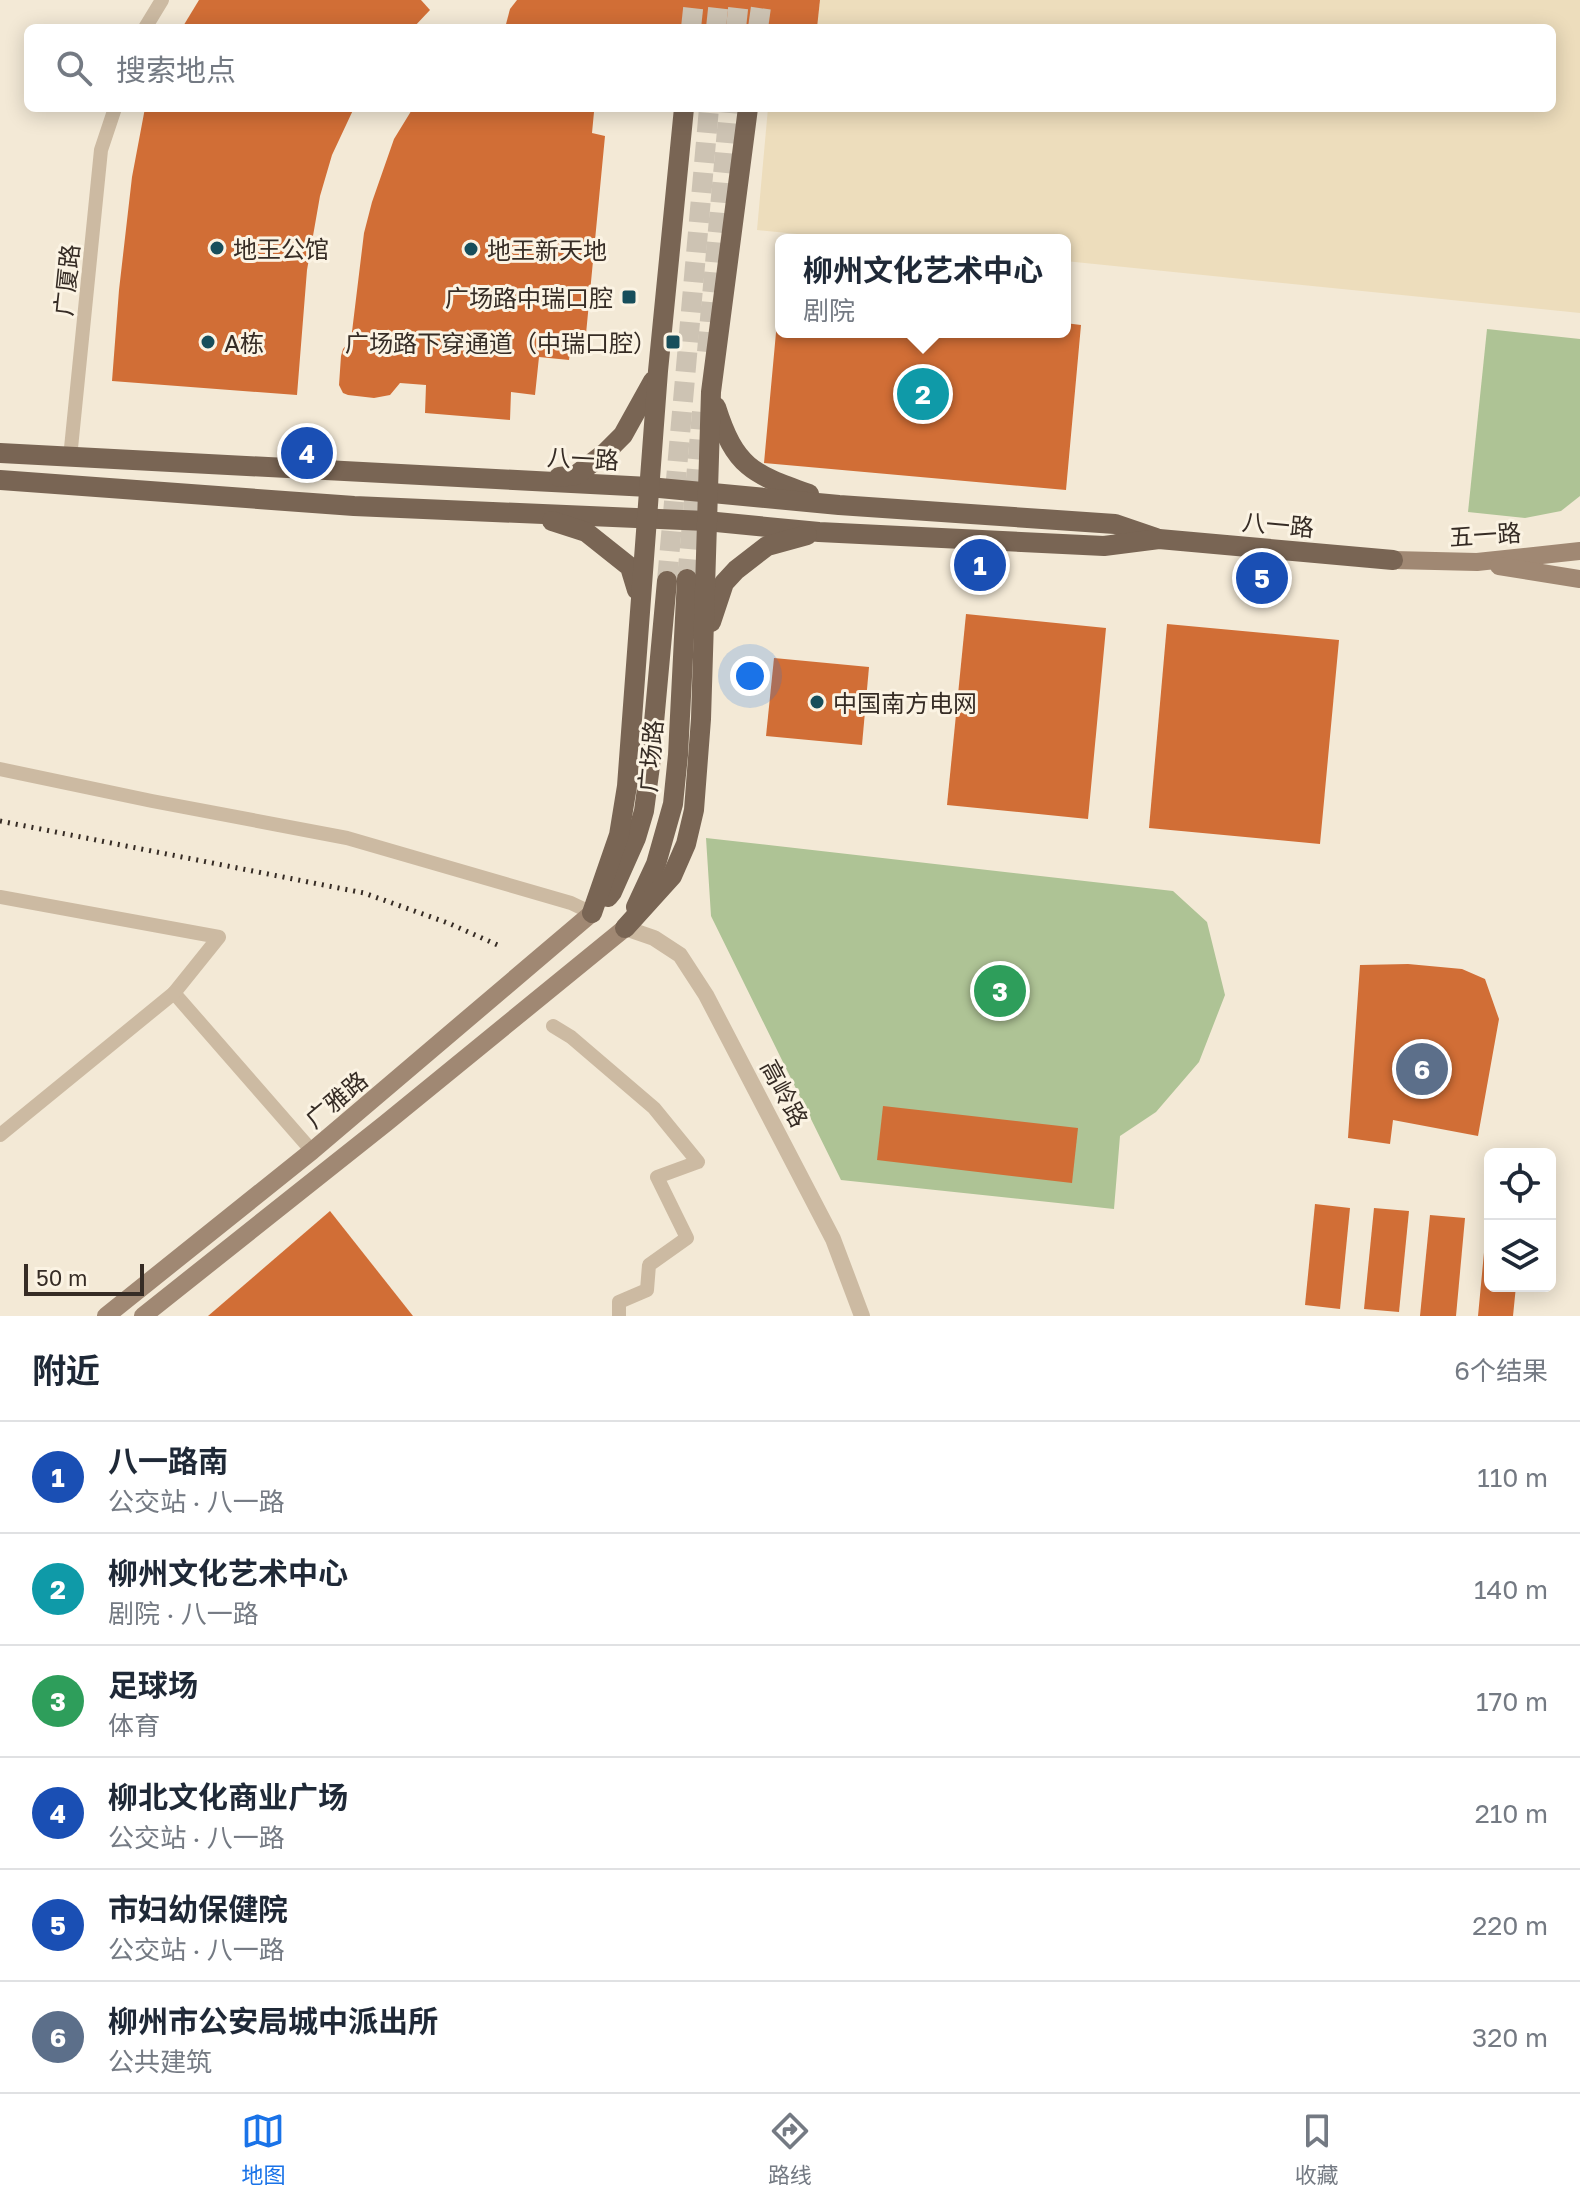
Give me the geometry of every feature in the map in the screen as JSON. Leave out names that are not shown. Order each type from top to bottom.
[{"type":"main road","points":[[592,913],[619,835],[627,786],[658,371],[684,112]]},
{"type":"main road","points":[[625,928],[672,876],[686,844],[694,810],[711,392],[747,112]]},
{"type":"main road","points":[[526,481],[576,475],[605,453],[623,435],[658,371]]},
{"type":"main road","points":[[711,392],[724,434],[745,464],[776,483],[839,505]]},
{"type":"main road","name":"八一路","points":[[0,453],[649,487],[839,505],[1115,524],[1159,539]]},
{"type":"main road","name":"八一路","points":[[0,480],[354,506],[706,521],[819,532],[1104,546],[1159,539],[1393,560]]},
{"type":"main road","points":[[529,513],[586,532],[630,567],[641,604]]},
{"type":"main road","points":[[701,653],[724,583],[736,570],[767,546],[819,532]]},
{"type":"main road","name":"五一路","points":[[1393,560],[1477,562],[1580,551]]},
{"type":"main road","points":[[1477,562],[1580,579]]},
{"type":"main road","name":"广场路","points":[[592,913],[612,892],[636,838],[644,811],[677,580],[673,804],[656,864],[625,928]]},
{"type":"main road","name":"广雅路","points":[[106,1316],[312,1151],[592,913]]},
{"type":"main road","name":"广雅路","points":[[149,1314],[625,928]]},
{"type":"street","points":[[147,24],[162,0]]},
{"type":"street","name":"广厦路","points":[[70,458],[101,150],[114,112]]},
{"type":"street","points":[[0,769],[347,838],[557,899],[592,913]]},
{"type":"street","points":[[0,897],[219,937],[174,993],[0,1135]]},
{"type":"street","name":"高岭路","points":[[625,928],[654,938],[680,955],[706,995],[833,1239],[862,1316]]},
{"type":"street","points":[[174,993],[312,1151]]},
{"type":"street","points":[[553,1026],[571,1037],[654,1108],[698,1162],[657,1177],[687,1238],[649,1265],[647,1290],[619,1302],[619,1316]]},
{"type":"green space","points":[[1487,329],[1580,339],[1580,496],[1561,511],[1525,518],[1468,512]]},
{"type":"green space","points":[[706,838],[1173,891],[1207,922],[1225,995],[1199,1062],[1156,1112],[1120,1136],[1114,1209],[841,1180],[711,916]]},
{"type":"shaded area","points":[[820,0],[1580,0],[1580,313],[1071,262],[1071,234],[797,234],[757,230],[768,112],[1556,112],[1556,24],[817,24]]},
{"type":"building","points":[[199,0],[421,0],[430,10],[417,24],[184,24]]},
{"type":"building","points":[[517,0],[820,0],[817,24],[506,24],[510,9]]},
{"type":"building","name":"地王公馆","points":[[144,112],[352,112],[332,155],[320,196],[307,270],[297,395],[112,381],[132,177]]},
{"type":"building","name":"地王新天地","points":[[411,112],[594,112],[592,133],[605,136],[586,334],[572,332],[569,360],[539,357],[535,395],[511,392],[510,420],[425,413],[426,385],[400,383],[390,395],[374,398],[348,395],[339,385],[341,356],[351,340],[364,233],[394,139]]},
{"type":"building","points":[[1071,324],[1081,325],[1066,490],[764,463],[776,338],[1071,338]]},
{"type":"building","points":[[966,614],[1106,628],[1088,819],[947,805]]},
{"type":"building","points":[[1167,624],[1339,640],[1320,844],[1149,828]]},
{"type":"building","name":"中国南方电网","points":[[774,658],[869,667],[862,745],[766,736]]},
{"type":"building","points":[[1408,964],[1462,969],[1485,979],[1499,1019],[1478,1136],[1393,1120],[1390,1144],[1348,1138],[1360,965]]},
{"type":"building","points":[[883,1106],[1078,1128],[1072,1183],[877,1160]]},
{"type":"building","points":[[1315,1204],[1350,1208],[1340,1309],[1305,1305]]},
{"type":"building","points":[[1374,1208],[1409,1211],[1399,1312],[1364,1309]]},
{"type":"building","points":[[330,1211],[413,1316],[208,1316]]},
{"type":"building","points":[[1430,1215],[1465,1218],[1456,1316],[1420,1316]]},
{"type":"building","points":[[1484,1253],[1484,1292],[1515,1292],[1513,1316],[1478,1316]]},
{"type":"tunnel","points":[[691,24],[694,0]]},
{"type":"tunnel","points":[[716,24],[719,0]]},
{"type":"tunnel","points":[[736,24],[739,0]]},
{"type":"tunnel","points":[[759,24],[762,0]]},
{"type":"tunnel","points":[[667,581],[709,112]]},
{"type":"tunnel","points":[[707,352],[729,112]]},
{"type":"tunnel","points":[[687,579],[702,412]]},
{"type":"railway","points":[[0,821],[364,893],[448,923],[500,946]]},
{"type":"place","name":"地王公馆","points":[[217,248]]},
{"type":"place","name":"地王新天地","points":[[471,249]]},
{"type":"place","name":"广场路中瑞口腔","points":[[629,297]]},
{"type":"place","name":"A栋","points":[[208,342]]},
{"type":"place","name":"广场路下穿通道（中瑞口腔）","points":[[673,342]]},
{"type":"place","name":"柳州文化艺术中心","points":[[923,394]]},
{"type":"place","name":"柳北文化商业广场","points":[[307,453]]},
{"type":"place","name":"八一路南","points":[[980,565]]},
{"type":"place","name":"市妇幼保健院","points":[[1262,578]]},
{"type":"place","name":"中国南方电网","points":[[817,702]]},
{"type":"place","name":"足球场","points":[[1000,991]]},
{"type":"place","name":"柳州市公安局城中派出所","points":[[1422,1069]]}]
